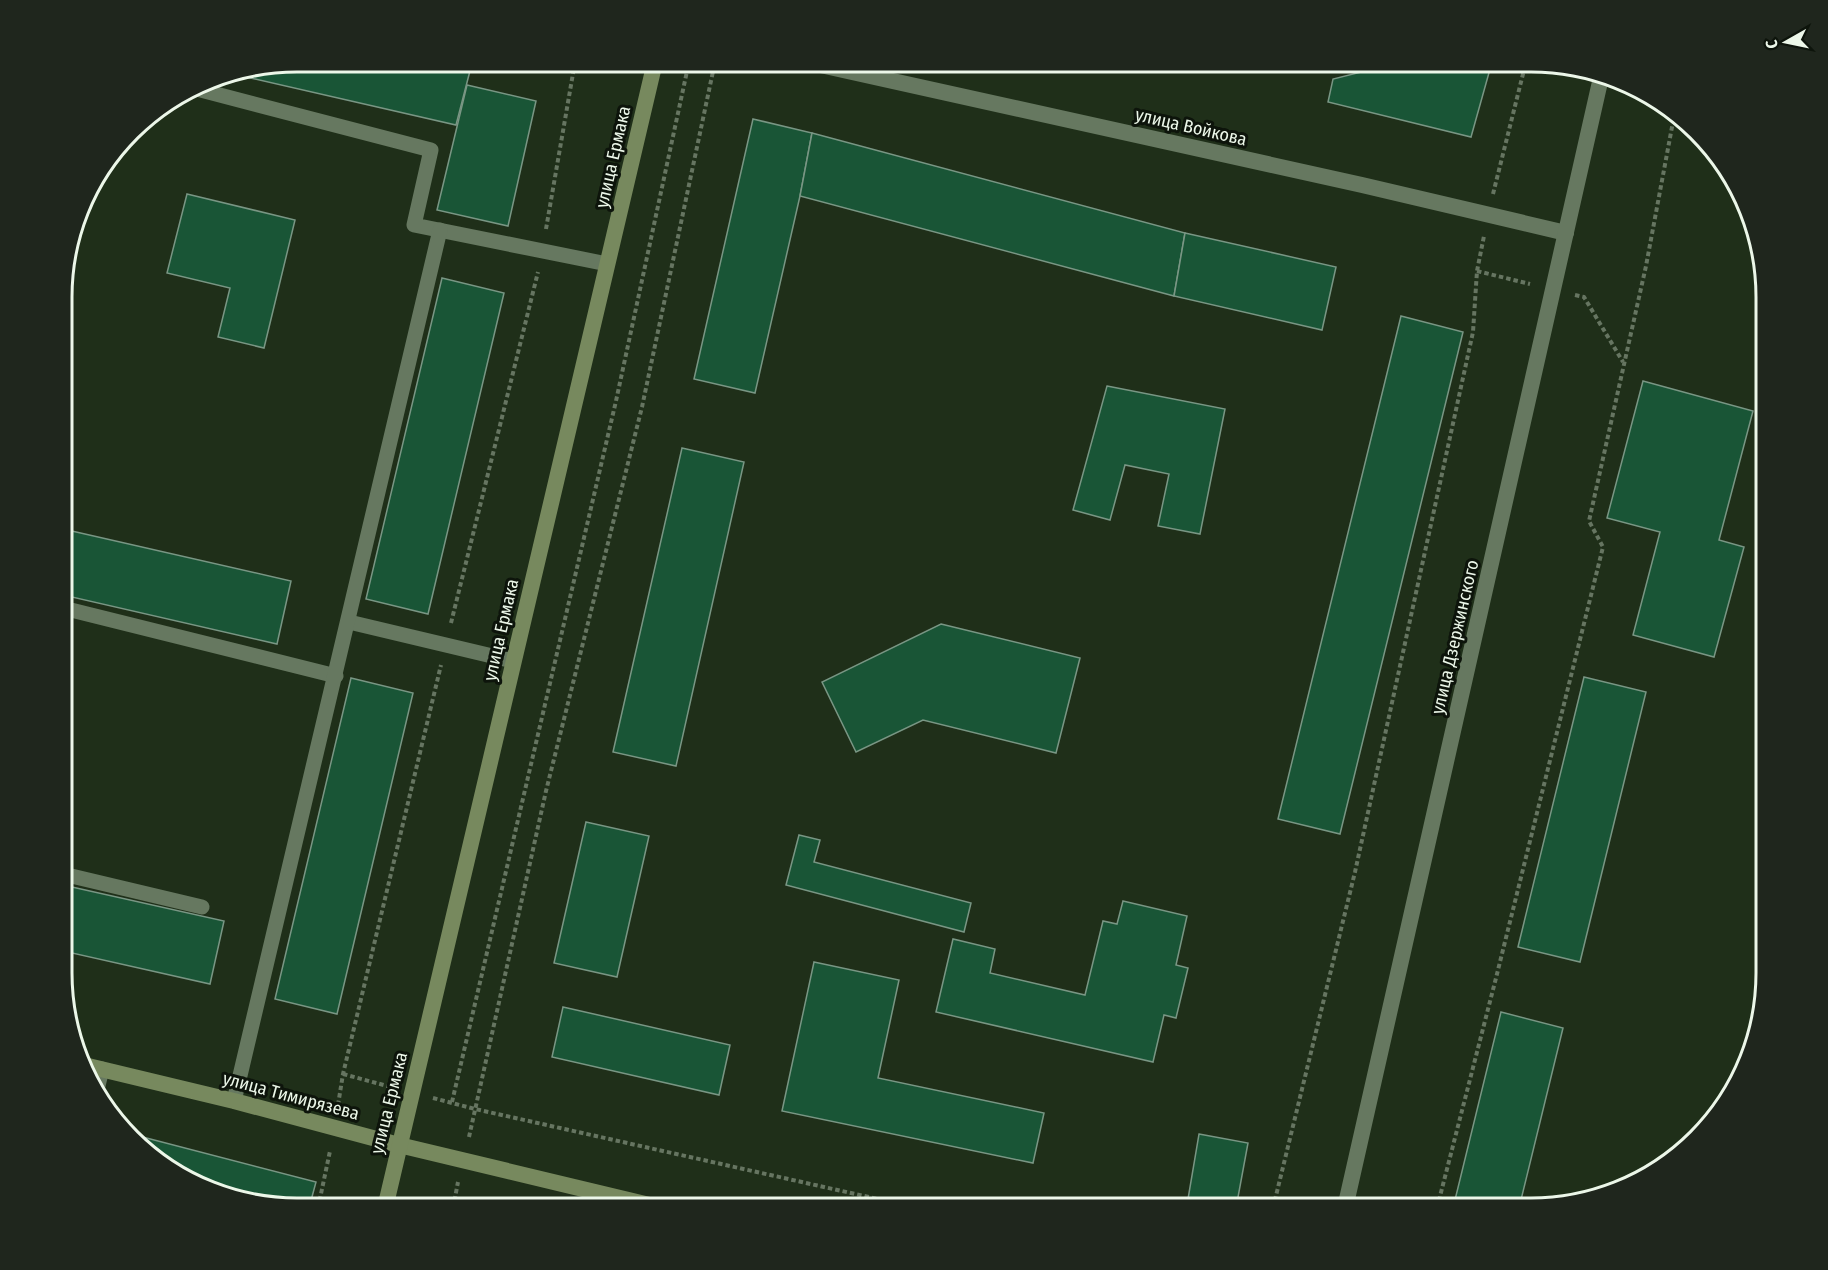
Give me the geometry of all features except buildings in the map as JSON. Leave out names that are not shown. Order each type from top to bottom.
[{"type":"main road","name":"улица Ермака","points":[[387,1198],[653,72]]},
{"type":"main road","name":"улица Тимирязева","points":[[93,1067],[463,1161],[620,1198]]},
{"type":"street","name":"улица Войкова","points":[[852,72],[1566,233]]},
{"type":"street","name":"улица Дзержинского","points":[[1347,1198],[1600,83]]},
{"type":"lane","points":[[206,91],[431,150],[414,225],[607,264]]},
{"type":"lane","points":[[234,1101],[440,230]]},
{"type":"lane","points":[[72,610],[336,676]]},
{"type":"lane","points":[[349,622],[513,661]]},
{"type":"lane","points":[[72,876],[202,907]]},
{"type":"lane","points":[[99,1080],[102,1069]]},
{"type":"path","points":[[687,72],[616,401],[452,1102],[873,1198]]},
{"type":"path","points":[[455,1198],[546,791],[642,407],[713,72]]},
{"type":"path","points":[[1276,1198],[1355,872],[1473,332],[1477,271],[1488,215],[1524,72]]},
{"type":"path","points":[[1440,1198],[1603,547],[1589,521],[1646,266],[1673,123]]}]
